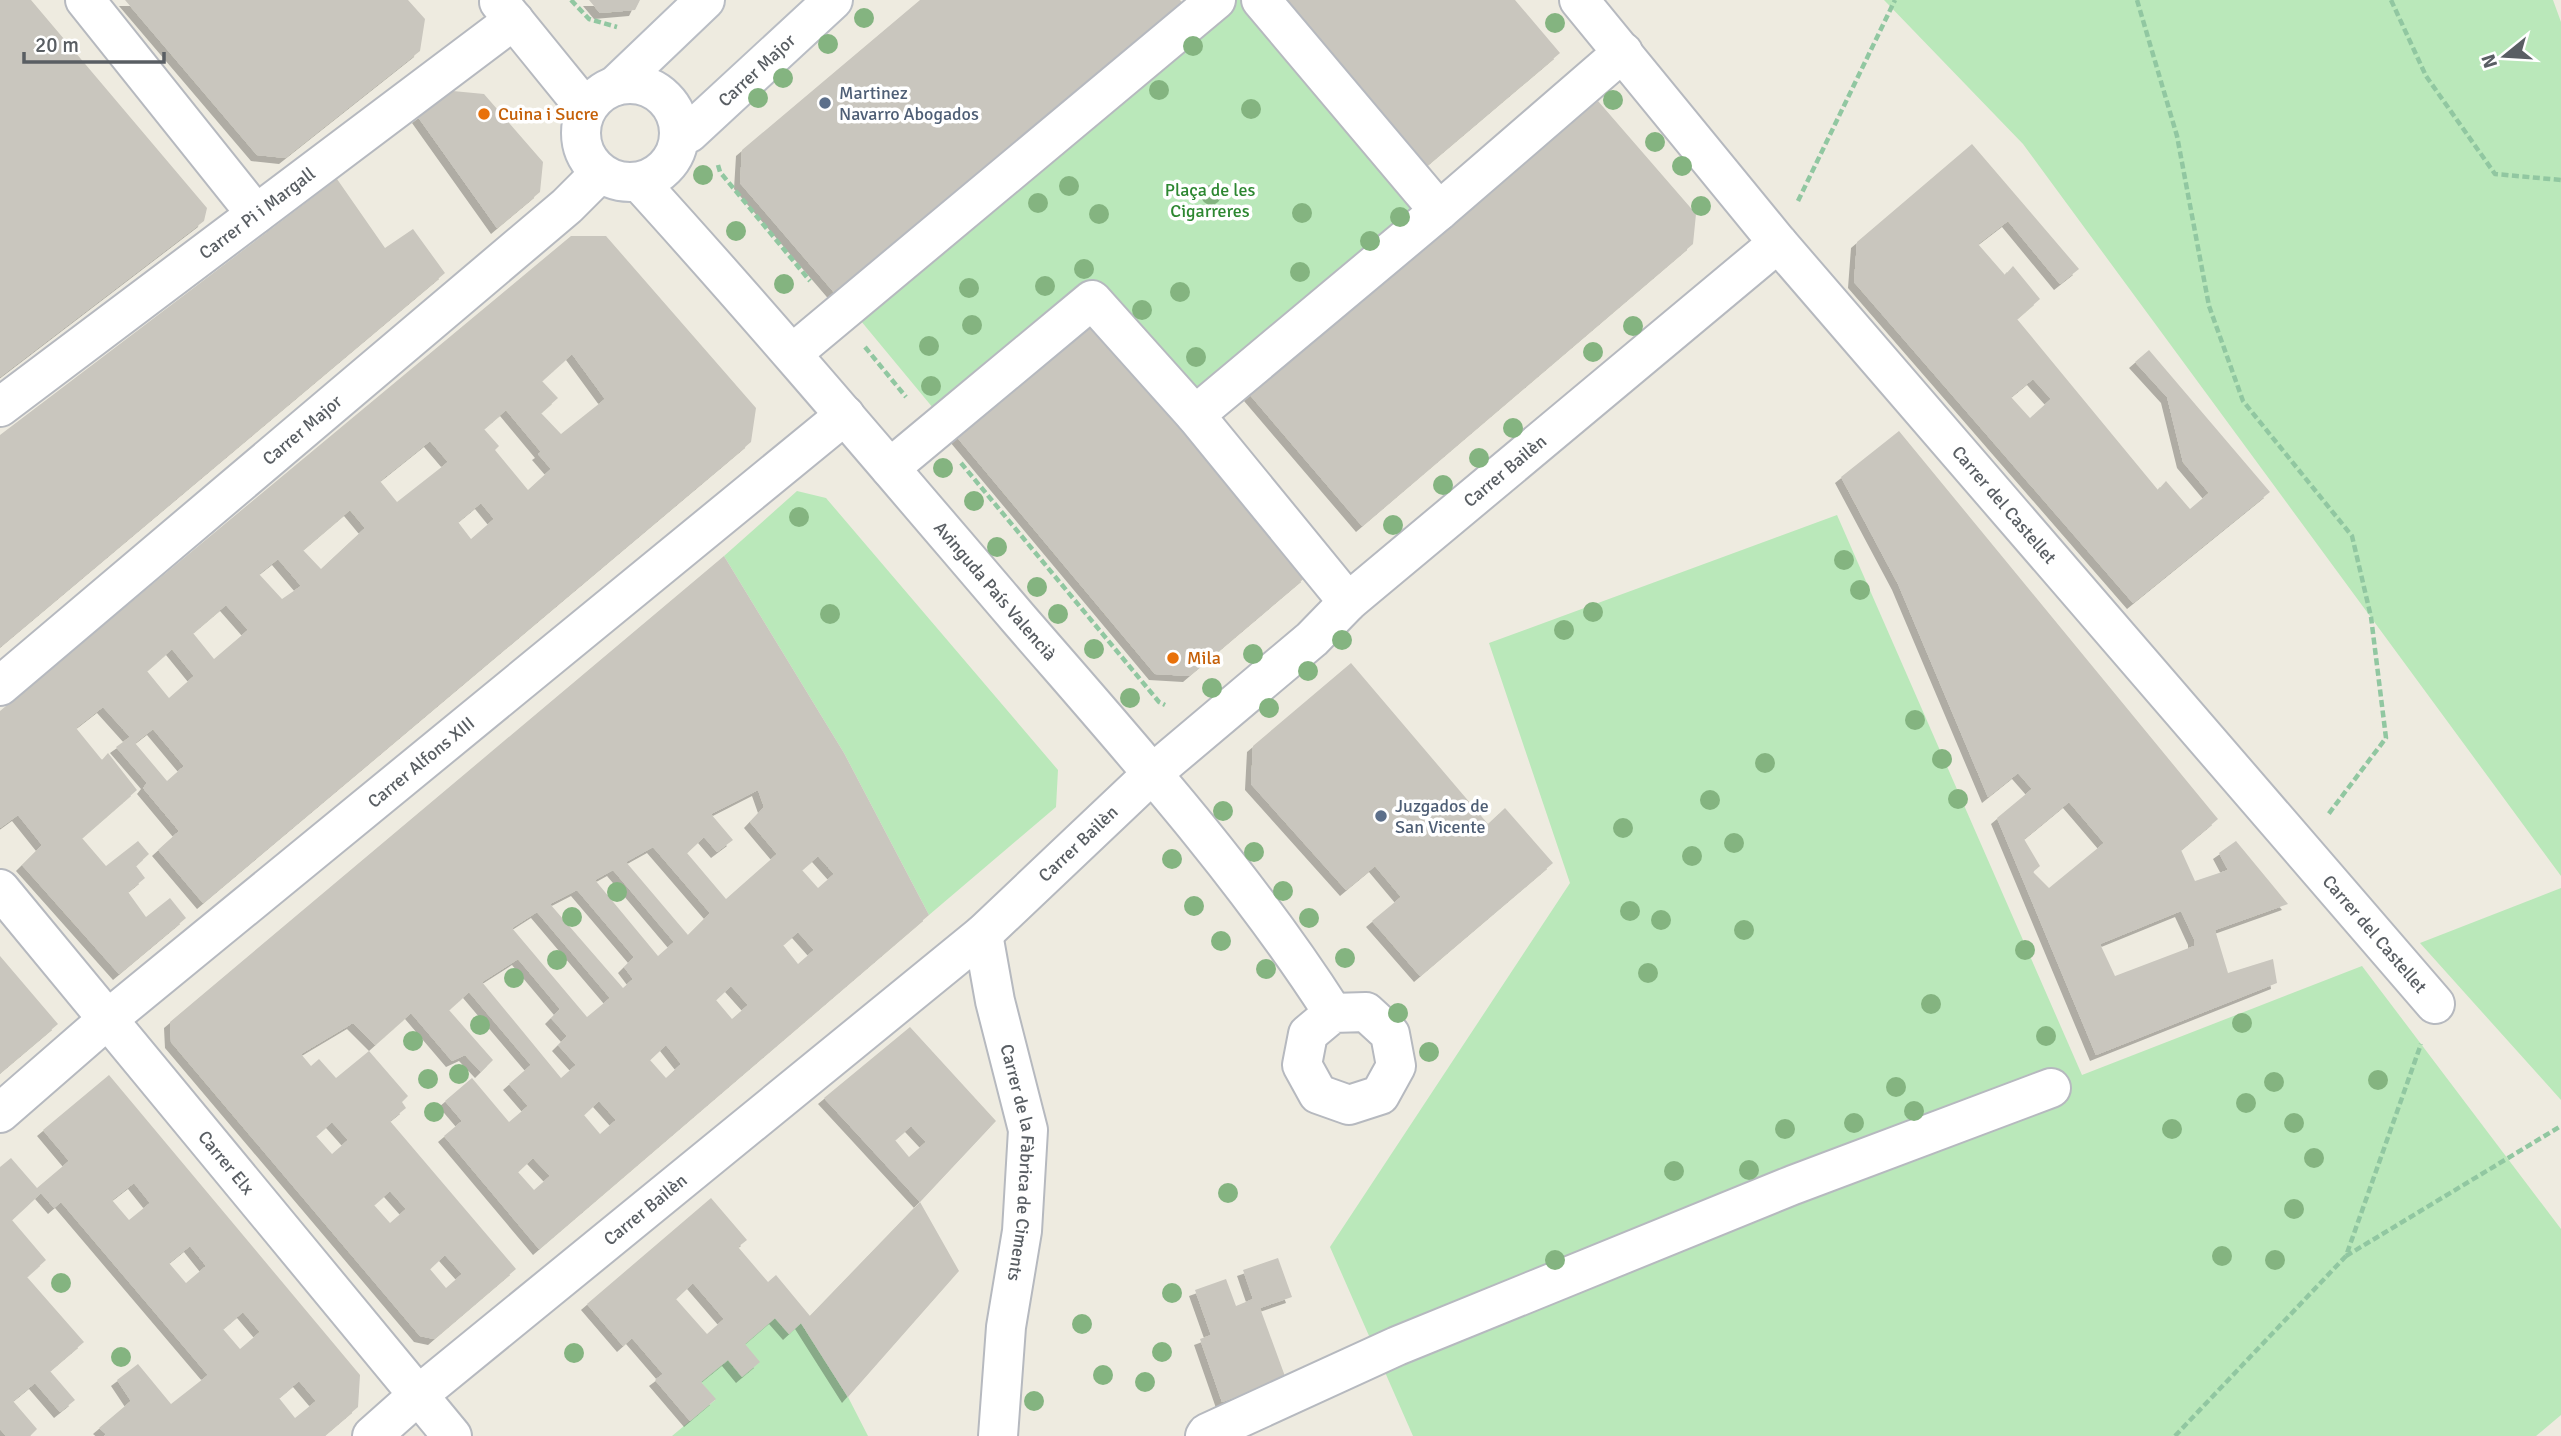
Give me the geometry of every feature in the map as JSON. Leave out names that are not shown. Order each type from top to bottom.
[{"type":"street","points":[[85,0],[256,214]]},
{"type":"street","points":[[600,98],[634,84],[656,92],[666,100],[676,115],[679,137],[676,152],[662,172],[639,183],[622,183],[600,173],[582,148],[580,129],[600,98],[705,0]]},
{"type":"street","name":"Carrer Major","points":[[679,137],[689,133],[833,0]]},
{"type":"street","points":[[793,353],[1216,0]]},
{"type":"street","points":[[1261,0],[1439,211]]},
{"type":"street","name":"Carrer del Castellet","points":[[1579,0],[1778,243],[2435,1004]]},
{"type":"street","points":[[506,10],[600,98]]},
{"type":"street","name":"Carrer Pi i Margall","points":[[0,407],[256,214],[506,10]]},
{"type":"street","points":[[1195,415],[1439,211],[1623,52]]},
{"type":"street","name":"Carrer Major","points":[[0,686],[567,206],[600,173]]},
{"type":"street","name":"Avinguda País Valencià","points":[[639,183],[793,353],[1153,773],[1292,949],[1333,1013]]},
{"type":"street","name":"Carrer Bailèn","points":[[372,1436],[417,1396],[983,934],[1153,773],[1311,639],[1348,602],[1778,243]]},
{"type":"street","points":[[890,468],[1093,300],[1195,415],[1348,602]]},
{"type":"street","name":"Carrer Alfons XIII","points":[[0,1113],[108,1020],[845,415]]},
{"type":"street","name":"Carrer Elx","points":[[0,889],[452,1436]]},
{"type":"street","name":"Carrer de la Fàbrica de Ciments","points":[[983,934],[995,1001],[1028,1130],[1022,1231],[1006,1327],[998,1436]]},
{"type":"street","points":[[1206,1436],[1207,1433],[1397,1346],[1793,1185],[2050,1088]]},
{"type":"path","points":[[571,0],[589,19],[620,27]]},
{"type":"path","points":[[1778,243],[1895,0]]},
{"type":"path","points":[[2137,0],[2177,136],[2209,306],[2243,401],[2352,536],[2371,617],[2386,738],[2301,850]]},
{"type":"path","points":[[2391,0],[2426,76],[2495,174],[2561,180]]},
{"type":"path","points":[[717,161],[720,172],[816,289]]},
{"type":"path","points":[[860,341],[913,405]]},
{"type":"path","points":[[957,458],[1159,702],[1205,729]]},
{"type":"path","points":[[2346,1256],[2435,1004]]},
{"type":"path","points":[[2175,1436],[2346,1256],[2561,1126]]},
{"type":"green space","name":"Plaça de les Cigarreres","points":[[1229,0],[1246,0],[1422,208],[1195,396],[943,420],[856,315]]},
{"type":"green space","points":[[1884,0],[2553,0],[2561,22],[2561,876],[2023,144]]},
{"type":"green space","points":[[797,491],[826,498],[1058,770],[1056,807],[929,915],[844,753],[724,556]]},
{"type":"green space","points":[[1837,515],[2082,1075],[2362,966],[2561,1229],[2561,1415],[2536,1436],[1413,1436],[1330,1247],[1570,883],[1489,643]]},
{"type":"green space","points":[[2561,888],[2561,1100],[2420,943]]},
{"type":"green space","points":[[775,1318],[789,1334],[801,1323],[848,1397],[868,1436],[672,1436],[715,1400],[701,1382]]},
{"type":"building","points":[[0,0],[31,0],[207,208],[204,221],[0,377]]},
{"type":"building","points":[[125,0],[408,0],[425,19],[420,51],[285,158],[257,155]]},
{"type":"building","points":[[589,0],[640,0],[635,10],[600,13]]},
{"type":"building","points":[[920,0],[1180,0],[1186,7],[838,297],[740,183],[742,150]]},
{"type":"building","points":[[1280,0],[1515,0],[1560,53],[1423,169]]},
{"type":"building","points":[[453,91],[484,94],[543,162],[540,192],[497,228],[418,117]]},
{"type":"building","points":[[1598,101],[1696,214],[1693,244],[1362,526],[1250,395]]},
{"type":"building","points":[[1972,144],[2079,269],[2060,284],[2008,221],[1978,244],[2005,275],[2013,266],[2040,299],[2017,319],[2158,490],[2166,481],[2190,509],[2209,493],[2183,462],[2167,397],[2135,362],[2149,350],[2270,492],[2133,603],[1854,282],[1857,242]],"holes":[[[2033,379],[2051,399],[2030,418],[2011,397]]]},
{"type":"building","points":[[337,179],[385,248],[413,229],[445,273],[0,647],[0,435]]},
{"type":"building","points":[[571,236],[606,236],[756,408],[751,442],[203,903],[158,850],[179,831],[143,788],[147,783],[116,747],[130,737],[103,707],[76,728],[102,760],[108,753],[137,790],[82,838],[106,866],[138,841],[149,854],[136,866],[145,878],[128,892],[146,917],[170,898],[186,918],[119,974],[22,865],[42,845],[18,815],[0,828],[0,711]],"holes":[[[572,354],[605,399],[561,434],[541,413],[558,398],[542,381]],[[506,410],[541,452],[538,454],[551,469],[528,490],[495,450],[499,446],[484,429]],[[430,441],[448,462],[397,502],[380,481]],[[481,503],[494,519],[471,539],[458,522]],[[350,510],[365,528],[321,569],[303,550]],[[278,559],[301,586],[282,599],[259,574]],[[226,605],[248,630],[214,659],[193,633]],[[172,649],[194,676],[169,698],[147,671]],[[153,729],[184,766],[167,781],[135,743]]]},
{"type":"building","points":[[1087,315],[1307,576],[1189,676],[1155,674],[951,430]]},
{"type":"building","points":[[1899,431],[2218,819],[2181,850],[2195,881],[2228,870],[2219,853],[2236,841],[2288,904],[2215,930],[2228,973],[2273,959],[2277,983],[2096,1055],[1997,818],[2032,789],[2018,773],[1988,797],[1898,584],[1841,477]],"holes":[[[2069,802],[2104,843],[2049,888],[2033,872],[2040,866],[2024,839]],[[2181,911],[2194,939],[2194,946],[2115,976],[2100,944]]]},
{"type":"building","points":[[724,556],[844,753],[929,915],[539,1249],[444,1136],[462,1121],[445,1101],[472,1078],[509,1122],[528,1106],[509,1084],[531,1065],[469,992],[449,1010],[493,1060],[481,1072],[465,1055],[452,1061],[411,1013],[375,1045],[353,1023],[301,1054],[311,1066],[319,1059],[336,1078],[369,1051],[408,1096],[402,1102],[406,1108],[390,1121],[516,1269],[434,1339],[420,1336],[171,1042],[170,1022]],"holes":[[[758,790],[764,807],[750,822],[777,854],[726,899],[687,853],[704,837],[717,852],[733,840],[711,814]],[[653,847],[710,913],[688,935],[626,862]],[[818,856],[834,874],[818,888],[802,870]],[[613,870],[674,942],[658,956],[595,880]],[[577,890],[634,957],[624,967],[633,979],[623,988],[550,904]],[[537,912],[610,998],[587,1017],[512,928]],[[798,932],[814,950],[798,964],[783,945]],[[518,959],[560,1009],[551,1018],[567,1036],[558,1045],[576,1065],[561,1078],[482,982]],[[731,986],[748,1005],[732,1019],[716,1000]],[[666,1045],[681,1064],[666,1078],[650,1060]],[[599,1101],[616,1120],[600,1134],[584,1115]],[[332,1122],[348,1140],[332,1154],[316,1136]],[[533,1158],[550,1176],[534,1190],[518,1172]],[[390,1191],[406,1209],[390,1223],[374,1205]],[[445,1255],[462,1274],[446,1288],[430,1269]]]},
{"type":"building","name":"Juzgados de San Vicente","points":[[1351,663],[1488,824],[1505,808],[1553,863],[1420,976],[1372,921],[1401,897],[1375,866],[1346,890],[1251,784],[1253,746]]},
{"type":"building","points":[[0,956],[58,1024],[0,1073]]},
{"type":"building","points":[[910,1027],[996,1121],[920,1202],[824,1098]],"holes":[[[911,1126],[926,1142],[909,1157],[895,1140]]]},
{"type":"building","points":[[109,1075],[360,1375],[358,1407],[324,1436],[104,1436],[106,1434],[99,1428],[131,1401],[117,1380],[138,1364],[171,1404],[208,1375],[61,1202],[54,1208],[41,1193],[12,1220],[46,1260],[27,1277],[84,1342],[50,1371],[75,1400],[60,1412],[35,1383],[13,1401],[37,1429],[30,1436],[6,1436],[0,1429],[0,1167],[11,1158],[37,1188],[69,1161],[43,1130]],"holes":[[[134,1183],[150,1203],[129,1220],[112,1200]],[[190,1246],[206,1266],[186,1283],[169,1263]],[[243,1312],[260,1332],[240,1349],[223,1329]],[[299,1381],[316,1401],[295,1418],[279,1398]]]},
{"type":"building","points":[[711,1198],[747,1240],[738,1247],[768,1282],[776,1275],[810,1316],[920,1202],[959,1271],[848,1397],[801,1323],[789,1334],[775,1318],[745,1344],[760,1362],[742,1377],[728,1360],[701,1382],[716,1399],[690,1421],[655,1380],[663,1374],[632,1338],[623,1346],[587,1304]],"holes":[[[693,1283],[724,1319],[707,1334],[676,1299]]]},
{"type":"building","points":[[1278,1258],[1292,1297],[1260,1308],[1286,1379],[1222,1402],[1200,1339],[1211,1335],[1195,1290],[1226,1279],[1236,1306],[1253,1299],[1243,1270]]},
{"type":"place","name":"Martinez Navarro Abogados","points":[[825,103]]},
{"type":"place","name":"Cuina i Sucre","points":[[484,114]]},
{"type":"place","name":"Mila","points":[[1173,658]]},
{"type":"place","name":"Juzgados de San Vicente","points":[[1381,816]]}]
